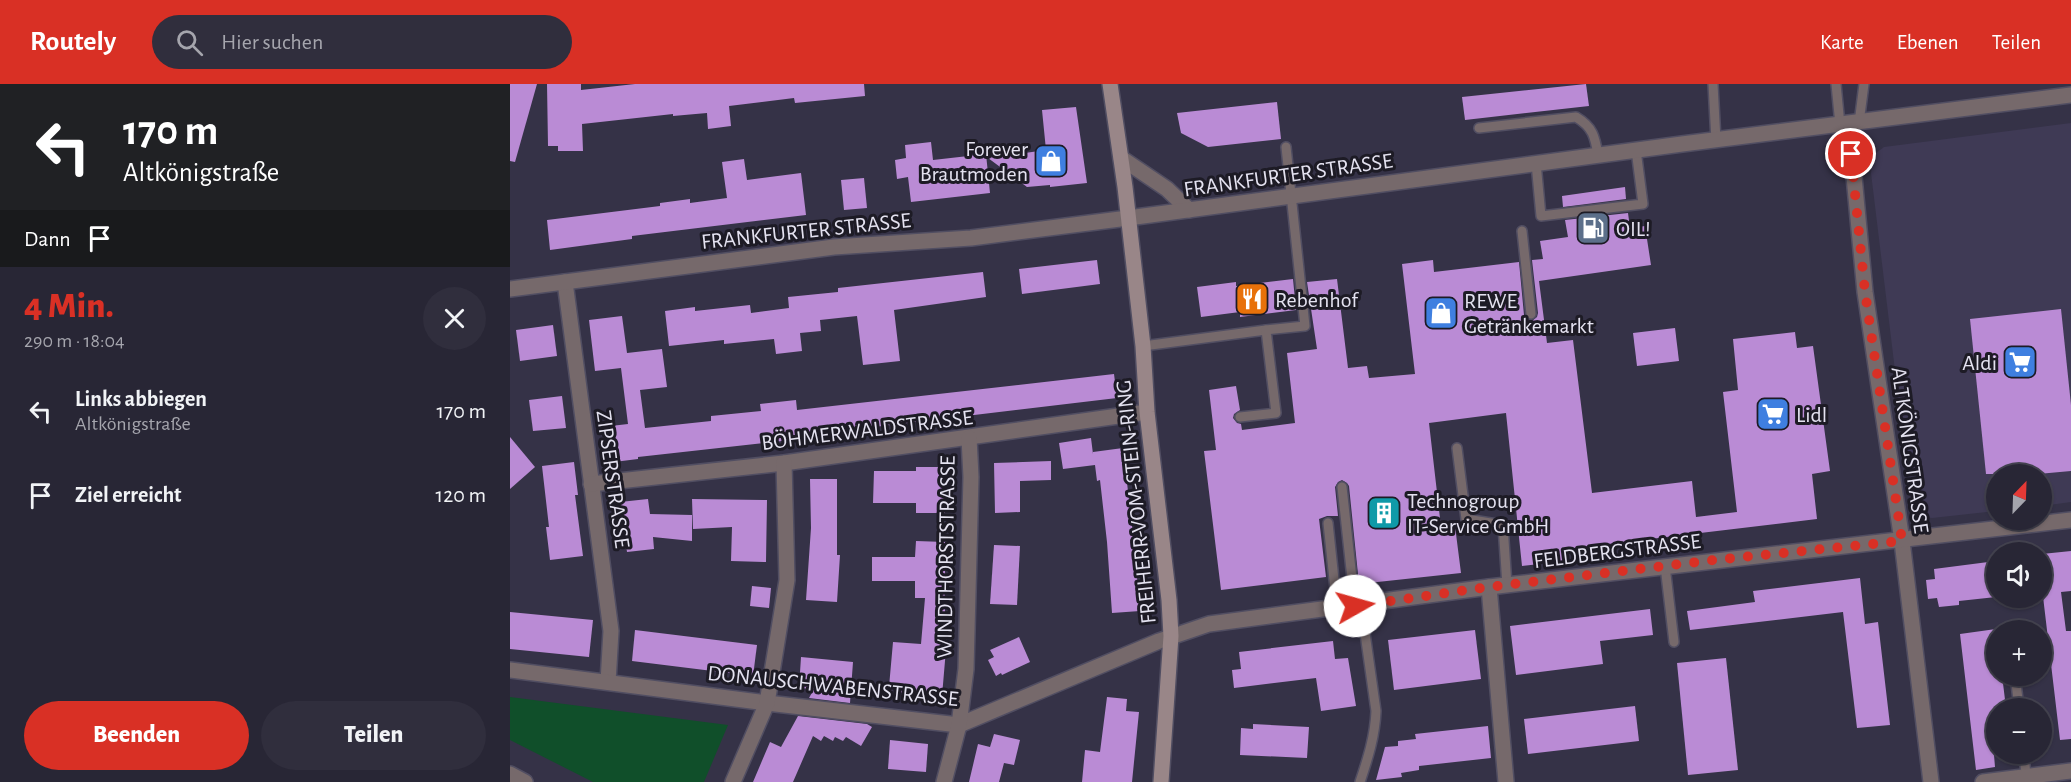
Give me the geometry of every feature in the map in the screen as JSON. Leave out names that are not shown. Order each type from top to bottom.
[{"type":"main road","name":"FREIHERR-VOM-STEIN-RING","points":[[1110,84],[1122,158],[1143,346],[1147,412],[1167,577],[1171,636],[1161,782]]},
{"type":"street","name":"FRANKFURTER STRASSE","points":[[510,289],[823,248],[971,238],[2071,95]]},
{"type":"street","name":"ALTKÖNIGSTRASSE","points":[[1849,124],[1865,292],[1902,541],[1931,782]]},
{"type":"street","points":[[1122,158],[1167,189],[1189,210]]},
{"type":"street","name":"ZIPSERSTRASSE","points":[[565,282],[612,631],[608,682]]},
{"type":"street","name":"BÖHMERWALDSTRASSE","points":[[591,484],[784,463],[1147,412]]},
{"type":"street","name":"WINDTHORSTSTRASSE","points":[[944,782],[959,725],[966,669],[971,477],[969,438]]},
{"type":"street","points":[[733,782],[767,703],[788,580],[784,463]]},
{"type":"street","name":"FELDBERGSTRASSE","points":[[1171,636],[1209,624],[1489,587],[2071,520]]},
{"type":"street","points":[[1489,587],[1506,782]]},
{"type":"street","name":"DONAUSCHWABENSTRASSE","points":[[510,670],[959,725],[1171,636]]},
{"type":"street","points":[[1983,782],[2071,771]]},
{"type":"street","points":[[510,774],[525,782]]},
{"type":"lane","points":[[1713,84],[1716,141]]},
{"type":"lane","points":[[1836,84],[1849,124]]},
{"type":"lane","points":[[1849,124],[1864,84]]},
{"type":"lane","points":[[1479,128],[1576,117],[1593,130],[1598,155]]},
{"type":"lane","points":[[1143,346],[1305,326],[1286,147]]},
{"type":"lane","points":[[1536,163],[1541,216],[1643,204],[1636,150]]},
{"type":"lane","points":[[1522,231],[1531,314]]},
{"type":"lane","points":[[1240,417],[1276,413],[1266,330]]},
{"type":"lane","points":[[1456,448],[1466,519],[1503,525],[1507,586]]},
{"type":"lane","points":[[1342,487],[1358,606],[1376,711],[1372,746],[1360,782]]},
{"type":"lane","points":[[1328,523],[1337,608]]},
{"type":"lane","points":[[1665,566],[1674,642]]},
{"type":"lane","points":[[2025,764],[2026,777]]},
{"type":"shaded area","points":[[2071,123],[2071,502],[2052,505],[2052,464],[1986,464],[1986,512],[1932,518],[1921,516],[1911,502],[1871,173],[1876,153],[1884,147]]},
{"type":"green space","points":[[510,697],[728,725],[704,782],[593,782],[510,740]]},
{"type":"building","points":[[510,84],[537,84],[515,162],[510,161]]},
{"type":"building","points":[[547,84],[581,84],[581,90],[635,84],[864,84],[865,96],[795,103],[794,98],[729,106],[731,126],[708,129],[707,113],[673,116],[673,114],[582,124],[583,151],[558,151],[558,146],[548,146]]},
{"type":"building","points":[[1586,84],[1589,106],[1465,120],[1462,97]]},
{"type":"building","points":[[1277,102],[1281,139],[1208,147],[1181,133],[1177,113]]},
{"type":"building","points":[[1076,107],[1087,183],[1027,187],[988,158],[1046,150],[1042,110]]},
{"type":"building","points":[[931,142],[933,160],[986,154],[990,193],[911,202],[908,177],[897,179],[895,160],[906,158],[905,145]]},
{"type":"building","points":[[744,159],[747,180],[801,173],[806,215],[632,236],[632,239],[550,250],[547,220],[660,206],[660,203],[690,199],[690,203],[727,198],[722,162]]},
{"type":"building","points":[[864,178],[867,208],[844,210],[841,180]]},
{"type":"building","points":[[1625,187],[1626,199],[1563,207],[1562,196]]},
{"type":"building","points":[[1628,213],[1630,228],[1645,226],[1651,265],[1539,281],[1547,343],[1573,340],[1592,493],[1692,481],[1696,517],[1737,512],[1723,392],[1738,390],[1733,339],[1795,332],[1797,348],[1813,346],[1830,471],[1812,474],[1817,519],[1566,549],[1567,561],[1522,566],[1506,413],[1429,423],[1441,527],[1455,526],[1461,573],[1359,584],[1349,486],[1342,480],[1335,487],[1338,516],[1319,519],[1326,577],[1221,590],[1204,451],[1216,450],[1209,390],[1236,386],[1240,410],[1234,414],[1233,418],[1241,424],[1242,430],[1295,423],[1287,353],[1317,349],[1307,282],[1337,279],[1348,368],[1367,366],[1369,378],[1415,374],[1402,264],[1433,260],[1434,272],[1519,262],[1524,315],[1532,321],[1538,313],[1532,260],[1543,259],[1540,241],[1568,237],[1565,220]]},
{"type":"building","points":[[1097,260],[1100,284],[1022,294],[1019,269]]},
{"type":"building","points":[[983,272],[986,297],[894,310],[900,361],[863,365],[857,316],[820,320],[821,331],[800,333],[802,351],[776,354],[774,339],[724,344],[724,340],[669,346],[665,311],[695,307],[695,311],[750,305],[751,313],[789,308],[788,297],[838,292],[838,288]]},
{"type":"building","points":[[1293,279],[1296,310],[1240,317],[1240,312],[1201,317],[1197,287],[1236,282],[1236,286]]},
{"type":"building","name":"Aldi","points":[[2061,309],[2071,405],[2071,471],[2052,473],[2052,464],[1986,464],[1986,474],[1970,319]]},
{"type":"building","points":[[622,316],[627,353],[662,349],[667,387],[640,390],[645,428],[711,421],[711,416],[761,411],[760,404],[796,400],[797,410],[1114,374],[1117,398],[800,436],[800,439],[638,457],[638,459],[606,463],[602,427],[628,424],[621,368],[595,371],[589,320]]},
{"type":"building","points":[[553,325],[557,356],[520,361],[516,330]]},
{"type":"building","points":[[1675,328],[1679,361],[1637,366],[1633,333]]},
{"type":"building","points":[[562,396],[566,428],[533,431],[529,400]]},
{"type":"building","points":[[510,437],[535,467],[510,489]]},
{"type":"building","points":[[1091,438],[1093,454],[1093,452],[1123,448],[1140,611],[1112,613],[1100,480],[1097,481],[1095,465],[1063,469],[1059,443]]},
{"type":"building","points":[[1051,461],[1051,480],[1020,481],[1020,512],[995,513],[994,463]]},
{"type":"building","points":[[574,462],[578,495],[575,495],[583,556],[550,560],[546,527],[549,527],[542,466]]},
{"type":"building","points":[[916,467],[946,467],[945,513],[916,513],[916,503],[873,503],[874,471],[916,471]]},
{"type":"building","points":[[810,479],[837,479],[837,555],[840,555],[837,602],[806,600],[811,528]]},
{"type":"building","points":[[648,499],[650,514],[692,515],[692,541],[653,537],[654,549],[627,552],[620,502]]},
{"type":"building","points":[[692,499],[767,500],[766,562],[731,561],[732,527],[693,529]]},
{"type":"building","points":[[916,541],[945,542],[945,614],[949,614],[942,696],[895,692],[895,685],[888,698],[893,642],[921,644],[925,598],[915,598],[915,581],[872,581],[872,557],[915,557]]},
{"type":"building","points":[[994,545],[1020,546],[1017,605],[990,604]]},
{"type":"building","points":[[2071,551],[2071,591],[2061,592],[2066,631],[2071,631],[2071,739],[2060,740],[2052,672],[2052,620],[2046,620],[2044,608],[2052,608],[2052,553]]},
{"type":"building","points":[[1986,562],[1986,598],[1959,601],[1959,605],[1939,607],[1937,598],[1928,599],[1926,580],[1935,579],[1934,569]]},
{"type":"building","points":[[1860,578],[1865,624],[1878,622],[1890,725],[1857,728],[1843,612],[1690,630],[1687,611],[1755,602],[1753,591]]},
{"type":"building","points":[[752,586],[771,588],[769,608],[750,606]]},
{"type":"building","points":[[1650,609],[1653,635],[1600,641],[1603,664],[1516,675],[1510,626]]},
{"type":"building","points":[[510,612],[593,620],[589,657],[510,649]]},
{"type":"building","points":[[635,630],[757,645],[753,676],[632,661]]},
{"type":"building","points":[[1475,630],[1481,679],[1394,690],[1388,640]]},
{"type":"building","points":[[1986,630],[1986,686],[2003,686],[2005,698],[1986,698],[1986,764],[1995,764],[1995,767],[1976,770],[1960,634]]},
{"type":"building","points":[[1019,637],[1030,662],[996,676],[988,660],[994,657],[990,650]]},
{"type":"building","points":[[1333,641],[1335,659],[1348,658],[1356,706],[1321,711],[1316,678],[1234,688],[1232,670],[1241,669],[1239,652]]},
{"type":"building","points":[[801,657],[853,662],[850,703],[809,698],[814,689],[799,688]]},
{"type":"building","points":[[1726,658],[1738,770],[1688,775],[1677,663]]},
{"type":"building","points":[[1107,697],[1127,699],[1126,711],[1139,712],[1132,782],[1082,782],[1085,750],[1100,752]]},
{"type":"building","points":[[1635,706],[1639,741],[1528,754],[1524,719]]},
{"type":"building","points":[[798,716],[867,724],[872,727],[861,746],[846,737],[843,741],[835,737],[833,741],[824,736],[821,741],[813,736],[793,782],[753,782],[770,742],[781,747]]},
{"type":"building","points":[[1253,724],[1309,727],[1307,758],[1240,755],[1241,728],[1253,729]]},
{"type":"building","points":[[1488,726],[1491,758],[1419,766],[1419,770],[1401,773],[1402,777],[1376,780],[1385,747],[1398,746],[1398,741],[1416,739],[1415,734]]},
{"type":"building","points":[[994,734],[1020,740],[1014,765],[1004,763],[999,782],[969,782],[978,744],[990,747]]},
{"type":"building","points":[[890,740],[928,744],[926,772],[888,769]]},
{"type":"place","name":"Forever Brautmoden","points":[[1051,161]]},
{"type":"place","name":"OIL!","points":[[1593,228]]},
{"type":"place","name":"Rebenhof","points":[[1252,299]]},
{"type":"place","name":"REWE Getränkemarkt","points":[[1441,313]]},
{"type":"place","name":"Aldi","points":[[2020,362]]},
{"type":"place","name":"Lidl","points":[[1773,414]]},
{"type":"place","name":"Technogroup IT-Service GmbH","points":[[1384,513]]},
{"type":"route","points":[[1355,606],[1489,587],[1714,560],[1902,541],[1865,292],[1851,154]]}]
